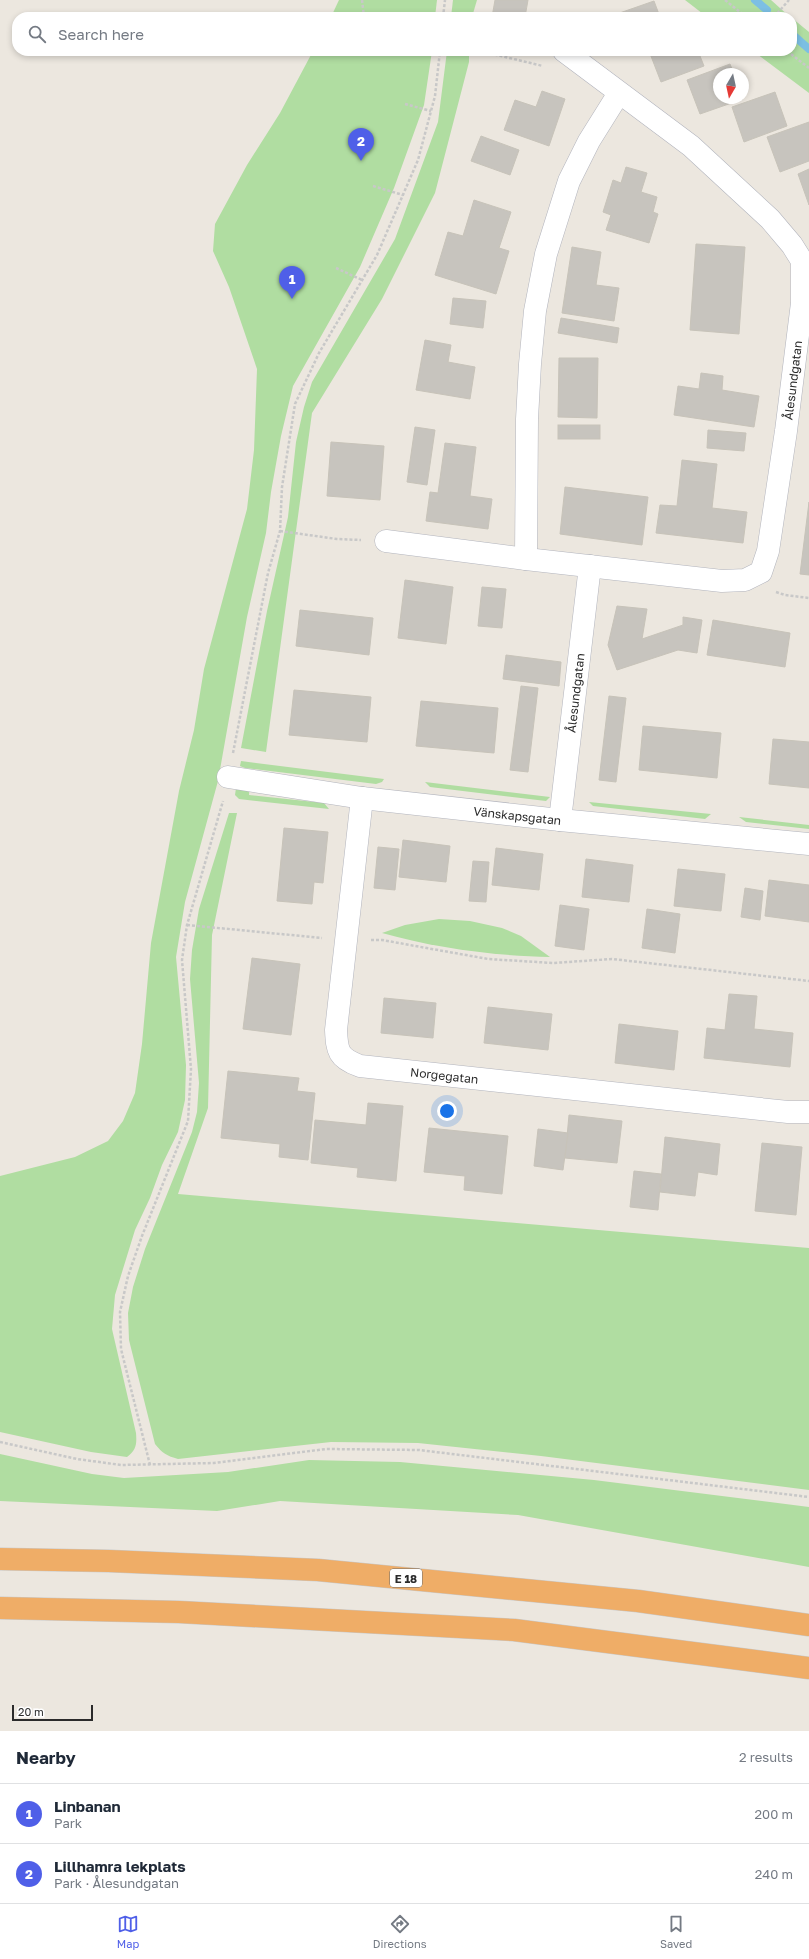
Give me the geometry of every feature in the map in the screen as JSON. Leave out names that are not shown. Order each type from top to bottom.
[{"type":"highway","name":"E 18","points":[[0,1559],[109,1561],[318,1570],[638,1601],[809,1625]]},
{"type":"highway","points":[[0,1608],[179,1612],[514,1630],[809,1668]]},
{"type":"street","name":"Ålesundgatan","points":[[386,541],[526,560],[722,581],[746,580],[761,572],[771,536],[786,431],[802,303],[802,261],[792,245],[774,224],[691,146],[619,94],[570,56]]},
{"type":"street","points":[[526,560],[527,419],[530,364],[535,311],[546,254],[569,181],[588,142],[619,94]]},
{"type":"street","name":"Ålesundgatan","points":[[560,820],[590,566]]},
{"type":"street","name":"Vänskapsgatan","points":[[228,777],[362,798],[560,820],[809,844]]},
{"type":"street","name":"Norgegatan","points":[[362,798],[336,1030],[337,1048],[345,1061],[368,1067],[780,1111],[809,1112]]},
{"type":"path","points":[[362,0],[363,12]]},
{"type":"path","points":[[444,12],[445,0]]},
{"type":"path","points":[[725,0],[740,12]]},
{"type":"path","points":[[778,12],[789,0]]},
{"type":"path","points":[[418,160],[435,96],[439,56]]},
{"type":"path","points":[[502,56],[546,66]]},
{"type":"path","points":[[794,56],[809,68]]},
{"type":"path","points":[[405,104],[431,112]]},
{"type":"path","points":[[373,186],[403,195]]},
{"type":"path","points":[[336,268],[362,280]]},
{"type":"path","points":[[280,530],[337,539],[386,541]]},
{"type":"path","points":[[187,925],[346,941],[382,940],[488,959],[553,963],[612,959],[809,981]]},
{"type":"path","points":[[0,1442],[77,1459],[121,1465],[214,1463],[326,1449],[419,1450],[809,1497]]},
{"type":"green space","points":[[339,0],[437,0],[436,12],[333,12]]},
{"type":"green space","points":[[453,0],[477,0],[473,12],[452,12]]},
{"type":"green space","points":[[685,0],[771,0],[784,12],[701,12]]},
{"type":"green space","points":[[797,22],[809,32],[809,93],[760,56],[797,56]]},
{"type":"green space","points":[[310,56],[431,56],[424,105],[394,188],[360,267],[293,386],[281,436],[271,492],[266,533],[247,617],[218,781],[185,902],[176,957],[186,1065],[185,1100],[178,1132],[162,1165],[150,1198],[135,1230],[115,1295],[112,1329],[136,1433],[136,1444],[132,1452],[127,1457],[91,1452],[0,1432],[0,1176],[75,1157],[108,1141],[123,1121],[135,1093],[142,1044],[151,943],[179,791],[194,730],[204,669],[247,509],[254,450],[257,369],[229,287],[213,251],[215,224],[247,165],[280,113]]},
{"type":"green space","points":[[446,56],[469,56],[469,62],[435,193],[382,299],[312,413],[266,752],[241,748],[267,611],[288,517],[296,442],[304,407],[312,382],[395,239],[438,122]]},
{"type":"green space","points":[[241,761],[384,779],[382,782],[376,784],[245,768],[240,766]]},
{"type":"green space","points":[[237,781],[250,783],[249,795],[324,803],[329,809],[239,799],[235,795]]},
{"type":"green space","points":[[425,782],[550,797],[546,801],[430,787]]},
{"type":"green space","points":[[589,802],[711,814],[705,819],[593,806]]},
{"type":"green space","points":[[229,813],[237,813],[212,935],[208,1108],[178,1194],[809,1248],[809,1490],[541,1456],[418,1443],[331,1442],[178,1459],[165,1454],[155,1444],[129,1340],[128,1313],[133,1287],[145,1249],[192,1132],[197,1112],[199,1083],[190,979],[192,950],[199,909]]},
{"type":"green space","points":[[739,817],[809,825],[809,829],[746,822]]},
{"type":"green space","points":[[439,919],[470,921],[502,928],[521,936],[550,957],[508,955],[444,947],[382,933],[405,925]]},
{"type":"green space","points":[[0,1454],[92,1474],[124,1478],[228,1472],[309,1460],[400,1462],[594,1480],[809,1507],[809,1567],[518,1515],[280,1501],[217,1511],[0,1501]]},
{"type":"building","points":[[495,0],[528,0],[526,12],[493,12]]},
{"type":"building","points":[[654,1],[658,12],[622,12]]},
{"type":"building","points":[[651,56],[700,56],[704,66],[661,82]]},
{"type":"building","points":[[730,64],[732,68],[719,68]]},
{"type":"building","points":[[713,70],[713,104],[729,104],[700,114],[687,80]]},
{"type":"building","points":[[542,91],[565,99],[549,146],[504,130],[515,100],[536,107]]},
{"type":"building","points":[[775,92],[787,126],[744,142],[732,107],[741,104],[749,104],[749,101]]},
{"type":"building","points":[[809,122],[809,161],[780,172],[767,137]]},
{"type":"building","points":[[481,136],[519,150],[510,175],[471,161]]},
{"type":"building","points":[[626,167],[647,173],[641,192],[657,197],[653,212],[658,214],[649,243],[606,230],[611,215],[603,212],[613,180],[621,183]]},
{"type":"building","points":[[809,169],[809,205],[798,174]]},
{"type":"building","points":[[474,200],[511,212],[499,248],[509,251],[496,294],[435,275],[448,232],[463,236]]},
{"type":"building","points":[[696,244],[745,247],[739,334],[690,330]]},
{"type":"building","points":[[572,247],[601,252],[596,285],[619,288],[614,321],[562,313]]},
{"type":"building","points":[[453,298],[486,301],[483,328],[450,324]]},
{"type":"building","points":[[561,318],[619,328],[617,343],[558,333]]},
{"type":"building","points":[[425,340],[451,345],[448,362],[475,367],[470,399],[416,390]]},
{"type":"building","points":[[559,358],[598,358],[597,418],[558,417]]},
{"type":"building","points":[[701,373],[723,376],[722,390],[759,396],[754,427],[674,415],[678,386],[699,389]]},
{"type":"building","points":[[558,425],[600,425],[600,439],[558,439]]},
{"type":"building","points":[[415,427],[435,430],[427,485],[407,482]]},
{"type":"building","points":[[708,430],[746,433],[744,451],[707,448]]},
{"type":"building","points":[[331,442],[384,446],[380,500],[327,496]]},
{"type":"building","points":[[445,443],[476,447],[470,496],[492,499],[488,529],[426,521],[430,492],[438,493]]},
{"type":"building","points":[[682,460],[717,464],[712,508],[747,512],[743,543],[656,533],[660,505],[677,506]]},
{"type":"building","points":[[565,487],[648,497],[642,545],[560,534]]},
{"type":"building","points":[[809,502],[809,575],[800,574]]},
{"type":"building","points":[[405,580],[453,587],[446,644],[398,638]]},
{"type":"building","points":[[482,587],[506,589],[502,628],[478,626]]},
{"type":"building","points":[[617,606],[647,609],[642,639],[683,625],[683,617],[702,620],[697,653],[678,650],[617,670],[608,645]]},
{"type":"building","points":[[300,610],[373,618],[369,655],[296,646]]},
{"type":"building","points":[[713,620],[790,633],[785,667],[707,655]]},
{"type":"building","points":[[506,655],[561,662],[559,686],[503,679]]},
{"type":"building","points":[[521,686],[538,688],[528,772],[510,770]]},
{"type":"building","points":[[294,690],[371,697],[367,742],[289,735]]},
{"type":"building","points":[[609,696],[626,698],[616,782],[599,780]]},
{"type":"building","points":[[421,701],[498,708],[494,753],[416,746]]},
{"type":"building","points":[[643,726],[721,733],[717,778],[639,770]]},
{"type":"building","points":[[773,739],[809,742],[809,788],[769,784]]},
{"type":"building","points":[[284,828],[328,832],[323,883],[314,882],[312,904],[277,901]]},
{"type":"building","points":[[403,840],[450,846],[446,882],[399,877]]},
{"type":"building","points":[[378,847],[399,849],[395,890],[374,888]]},
{"type":"building","points":[[496,848],[543,854],[539,890],[492,885]]},
{"type":"building","points":[[586,859],[633,865],[629,902],[582,897]]},
{"type":"building","points":[[473,861],[489,862],[486,902],[469,901]]},
{"type":"building","points":[[678,869],[725,874],[721,911],[674,906]]},
{"type":"building","points":[[769,880],[809,885],[809,922],[765,916]]},
{"type":"building","points":[[745,888],[763,891],[760,920],[741,917]]},
{"type":"building","points":[[560,905],[589,909],[584,950],[555,946]]},
{"type":"building","points":[[647,909],[680,914],[675,953],[642,948]]},
{"type":"building","points":[[252,958],[300,964],[291,1035],[243,1029]]},
{"type":"building","points":[[729,994],[757,996],[754,1029],[793,1033],[790,1067],[704,1058],[707,1028],[725,1030]]},
{"type":"building","points":[[384,998],[436,1003],[433,1038],[381,1033]]},
{"type":"building","points":[[488,1007],[552,1014],[548,1050],[484,1043]]},
{"type":"building","points":[[619,1024],[678,1031],[674,1070],[615,1063]]},
{"type":"building","points":[[228,1071],[299,1078],[297,1091],[315,1093],[308,1160],[279,1157],[280,1144],[221,1138]]},
{"type":"building","points":[[368,1103],[403,1106],[396,1181],[357,1177],[358,1168],[311,1163],[315,1120],[366,1125]]},
{"type":"building","points":[[569,1115],[622,1121],[617,1163],[565,1158]]},
{"type":"building","points":[[429,1128],[508,1136],[502,1194],[464,1190],[465,1176],[424,1172]]},
{"type":"building","points":[[538,1129],[568,1133],[563,1170],[534,1166]]},
{"type":"building","points":[[665,1137],[720,1144],[717,1175],[698,1172],[695,1196],[660,1192]]},
{"type":"building","points":[[762,1143],[802,1147],[796,1215],[755,1211]]},
{"type":"building","points":[[634,1171],[661,1174],[658,1210],[630,1207]]},
{"type":"waterway","points":[[755,0],[767,10]]},
{"type":"waterway","points":[[797,38],[809,49]]},
{"type":"place","name":"Lillhamra lekplats","points":[[361,161]]},
{"type":"place","name":"Linbanan","points":[[292,299]]}]
